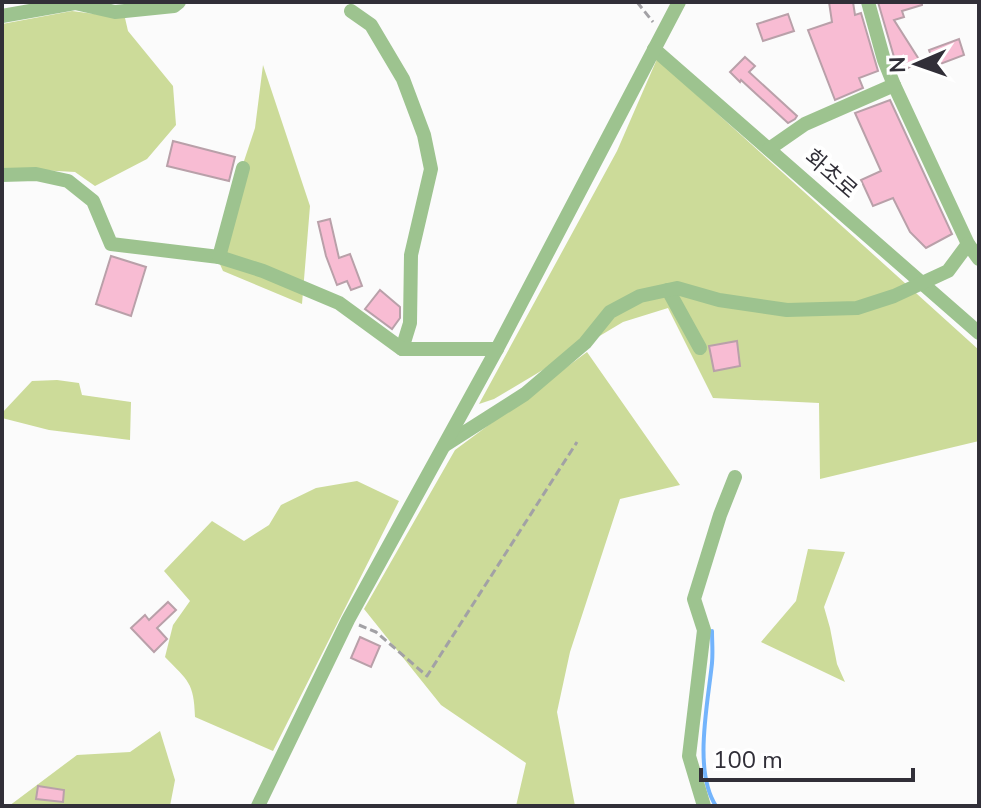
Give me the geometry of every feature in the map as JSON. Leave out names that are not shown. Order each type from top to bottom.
[{"type":"street","points":[[2,16],[75,3],[115,12],[174,6],[179,2]]},
{"type":"street","points":[[258,806],[348,620],[497,349],[679,2]]},
{"type":"street","points":[[868,2],[894,85],[968,244],[979,259]]},
{"type":"street","points":[[351,11],[371,25],[403,79],[424,135],[431,169],[411,255],[410,323],[402,349]]},
{"type":"street","name":"화초로","points":[[654,49],[979,333]]},
{"type":"street","points":[[769,149],[805,124],[894,85]]},
{"type":"street","points":[[219,257],[243,168]]},
{"type":"street","points":[[2,175],[36,174],[68,181],[93,201],[111,244],[219,257],[263,271],[339,303],[402,349],[497,349]]},
{"type":"street","points":[[442,447],[525,394],[585,343],[610,312],[640,296],[677,288],[719,300],[787,310],[857,308],[894,296],[948,271],[968,244]]},
{"type":"street","points":[[668,290],[700,348]]},
{"type":"street","points":[[704,806],[689,756],[704,630],[694,599],[735,477]]},
{"type":"path","points":[[637,2],[662,35]]},
{"type":"path","points":[[348,620],[376,632],[427,676],[577,442]]},
{"type":"green space","points":[[72,11],[125,18],[128,31],[173,86],[176,125],[147,159],[95,186],[75,172],[2,168],[2,24]]},
{"type":"green space","points":[[657,59],[979,350],[979,441],[820,479],[819,403],[713,398],[668,308],[623,322],[494,399],[479,404],[617,151]]},
{"type":"green space","points":[[263,65],[310,206],[302,304],[223,271],[214,251],[255,128]]},
{"type":"green space","points":[[587,352],[680,485],[620,499],[570,652],[557,712],[575,806],[516,806],[526,763],[441,705],[364,609],[455,450]]},
{"type":"green space","points":[[32,381],[79,383],[82,395],[131,402],[130,440],[49,430],[2,418],[2,413]]},
{"type":"green space","points":[[357,481],[399,501],[273,751],[195,717],[188,683],[165,657],[173,625],[190,601],[164,571],[212,521],[244,541],[269,525],[281,505],[316,488]]},
{"type":"green space","points":[[808,549],[845,552],[824,607],[837,664],[845,682],[761,642],[796,601]]},
{"type":"green space","points":[[160,731],[175,780],[170,806],[9,806],[77,755],[130,752]]},
{"type":"building","points":[[829,2],[853,2],[855,15],[861,13],[878,71],[859,78],[863,88],[835,100],[808,30],[832,22]]},
{"type":"building","points":[[878,2],[922,2],[922,5],[902,11],[904,17],[894,20],[920,61],[901,72],[894,57]]},
{"type":"building","points":[[788,14],[794,31],[763,41],[757,24]]},
{"type":"building","points":[[959,39],[964,55],[935,66],[929,50]]},
{"type":"building","points":[[745,57],[755,66],[749,72],[797,116],[795,119],[788,123],[730,72]]},
{"type":"building","points":[[890,100],[952,234],[926,248],[910,232],[893,198],[873,206],[861,180],[881,171],[855,113]]},
{"type":"building","points":[[173,141],[235,157],[229,181],[167,166]]},
{"type":"building","points":[[330,219],[339,258],[350,254],[362,286],[351,290],[347,281],[337,285],[318,222]]},
{"type":"building","points":[[111,256],[146,267],[131,316],[96,304]]},
{"type":"building","points":[[380,290],[400,307],[400,318],[392,329],[365,309]]},
{"type":"building","points":[[737,341],[740,366],[714,371],[709,346]]},
{"type":"building","points":[[168,602],[176,610],[157,628],[167,639],[154,652],[131,628],[145,615],[149,620]]},
{"type":"building","points":[[360,637],[380,646],[371,667],[351,658]]},
{"type":"building","points":[[38,786],[64,790],[63,802],[36,799]]},
{"type":"waterway","points":[[712,631],[704,756],[705,775],[716,806]]}]
